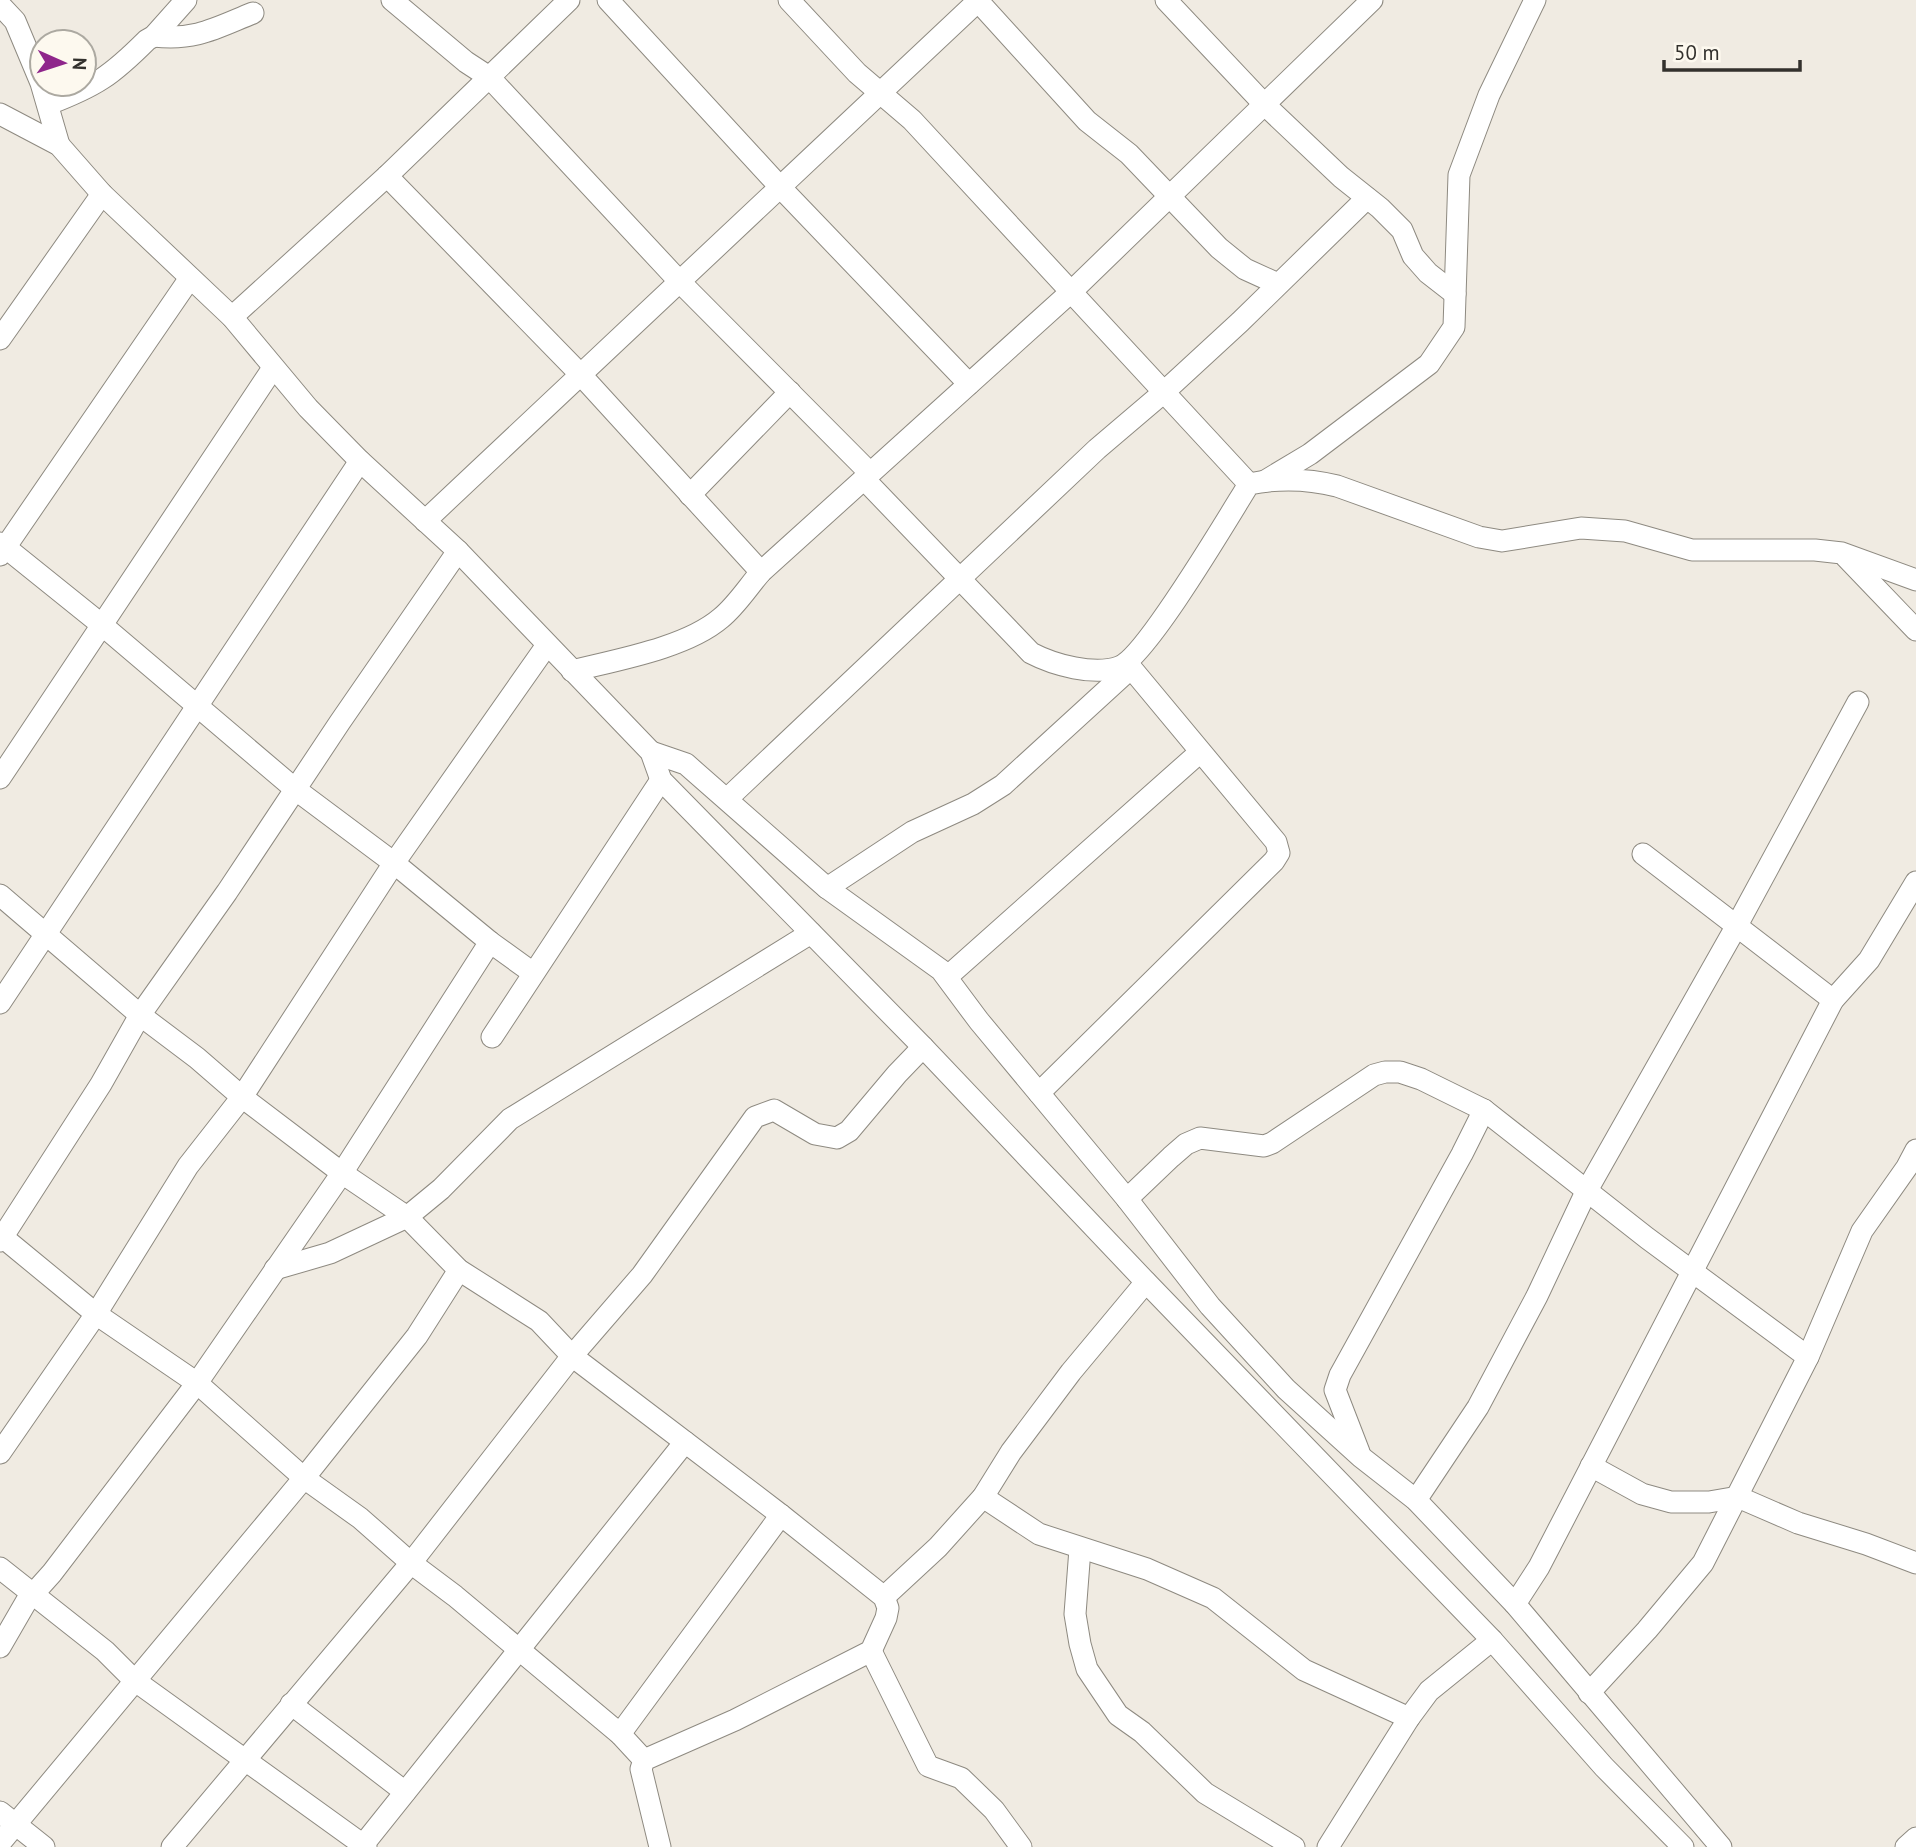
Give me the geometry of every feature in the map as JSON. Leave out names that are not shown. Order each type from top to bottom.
[{"type":"street","points":[[49,104],[86,90],[107,77],[146,40],[154,36],[186,0]]},
{"type":"street","points":[[392,0],[466,62],[489,77],[680,282],[790,393],[960,580],[1031,653],[1048,663],[1066,667],[1108,669],[1129,665]]},
{"type":"street","points":[[232,317],[387,176],[569,0]]},
{"type":"street","points":[[608,0],[781,188],[969,384]]},
{"type":"street","points":[[789,0],[858,73],[912,120],[1164,392],[1257,483],[1316,481],[1479,537],[1502,541],[1581,528],[1625,531],[1692,550],[1815,550],[1842,554],[1916,580]]},
{"type":"street","points":[[425,521],[978,0],[1087,121],[1129,154],[1219,248],[1245,269],[1279,284]]},
{"type":"street","points":[[1166,0],[1264,104],[1402,230],[1413,256],[1428,273],[1455,294]]},
{"type":"street","points":[[827,888],[912,832],[974,804],[1003,785],[1129,665],[1257,483],[1310,454],[1429,364],[1454,327],[1459,175],[1489,95],[1535,0]]},
{"type":"street","points":[[572,671],[657,650],[712,625],[724,616],[761,572],[1072,291],[1264,104],[1363,3]]},
{"type":"street","points":[[0,5],[15,21],[49,104],[59,145]]},
{"type":"street","points":[[154,36],[175,39],[197,36],[253,13]]},
{"type":"street","points":[[0,114],[59,145],[102,194],[232,317],[308,408],[360,461],[458,551],[652,752],[686,764],[827,888],[942,970],[979,1021],[1126,1199],[1210,1306],[1277,1380],[1361,1457],[1416,1500],[1515,1604],[1721,1847]]},
{"type":"street","points":[[387,176],[582,374],[761,572]]},
{"type":"street","points":[[0,339],[102,194]]},
{"type":"street","points":[[727,799],[1097,449],[1164,392],[1367,198]]},
{"type":"street","points":[[190,278],[2,549],[102,625],[295,789],[533,973]]},
{"type":"street","points":[[0,778],[273,368]]},
{"type":"street","points":[[690,495],[790,393]]},
{"type":"street","points":[[0,1003],[360,461]]},
{"type":"street","points":[[458,551],[140,1015],[101,1084],[1,1238],[96,1314],[197,1383],[304,1478],[360,1518],[411,1563],[519,1649],[620,1734],[644,1759]]},
{"type":"street","points":[[1842,554],[1916,630]]},
{"type":"street","points":[[0,1454],[96,1314],[188,1166],[242,1097],[394,863],[547,645]]},
{"type":"street","points":[[1039,1093],[1274,861],[1279,853],[1276,842],[1129,665]]},
{"type":"street","points":[[1416,1500],[1478,1407],[1537,1296],[1586,1192],[1736,927],[1858,702]]},
{"type":"street","points":[[652,752],[661,780],[923,1047],[1492,1640],[1604,1766],[1683,1847]]},
{"type":"street","points":[[947,977],[1199,752]]},
{"type":"street","points":[[492,1037],[661,780]]},
{"type":"street","points":[[1643,854],[1833,1000]]},
{"type":"street","points":[[1515,1604],[1539,1567],[1833,1000],[1869,960],[1916,882]]},
{"type":"street","points":[[0,895],[48,933],[140,1015],[197,1058],[242,1097],[342,1173],[408,1217],[459,1270],[539,1321],[572,1356],[884,1597],[888,1608],[886,1618],[872,1651],[735,1720],[644,1759]]},
{"type":"street","points":[[275,1269],[330,1252],[408,1217],[441,1189],[510,1119],[811,933]]},
{"type":"street","points":[[0,1647],[32,1595],[52,1573],[197,1383],[342,1173],[490,942]]},
{"type":"street","points":[[172,1847],[411,1563],[572,1356],[642,1275],[755,1117],[774,1110],[815,1134],[836,1138],[849,1131],[923,1047]]},
{"type":"street","points":[[1126,1199],[1186,1144],[1200,1138],[1264,1146],[1374,1075],[1400,1072],[1421,1079],[1484,1110],[1586,1192],[1808,1357]]},
{"type":"street","points":[[1361,1457],[1335,1390],[1340,1375],[1484,1110]]},
{"type":"street","points":[[1589,1692],[1647,1630],[1703,1563],[1808,1357],[1862,1231],[1916,1150]]},
{"type":"street","points":[[0,1843],[7,1818],[134,1680],[304,1478],[417,1336],[459,1270]]},
{"type":"street","points":[[884,1597],[938,1547],[983,1497],[1011,1452],[1071,1372],[1146,1282]]},
{"type":"street","points":[[0,1567],[105,1651],[134,1680],[364,1846],[405,1791],[685,1442]]},
{"type":"street","points":[[1591,1466],[1642,1494],[1671,1503],[1709,1502],[1738,1497],[1798,1524],[1866,1544],[1916,1563]]},
{"type":"street","points":[[983,1497],[1039,1534],[1147,1569],[1213,1598],[1304,1670],[1409,1718]]},
{"type":"street","points":[[620,1734],[781,1515]]},
{"type":"street","points":[[1080,1549],[1075,1614],[1080,1644],[1087,1669],[1118,1715],[1142,1732],[1205,1793],[1294,1847]]},
{"type":"street","points":[[1328,1847],[1409,1718],[1429,1691],[1492,1640]]},
{"type":"street","points":[[872,1651],[928,1766],[961,1778],[994,1810],[1021,1847]]},
{"type":"street","points":[[291,1704],[405,1791]]},
{"type":"street","points":[[644,1759],[641,1769],[660,1847]]},
{"type":"street","points":[[7,1818],[44,1847]]},
{"type":"street","points":[[1906,1847],[1916,1838]]}]
